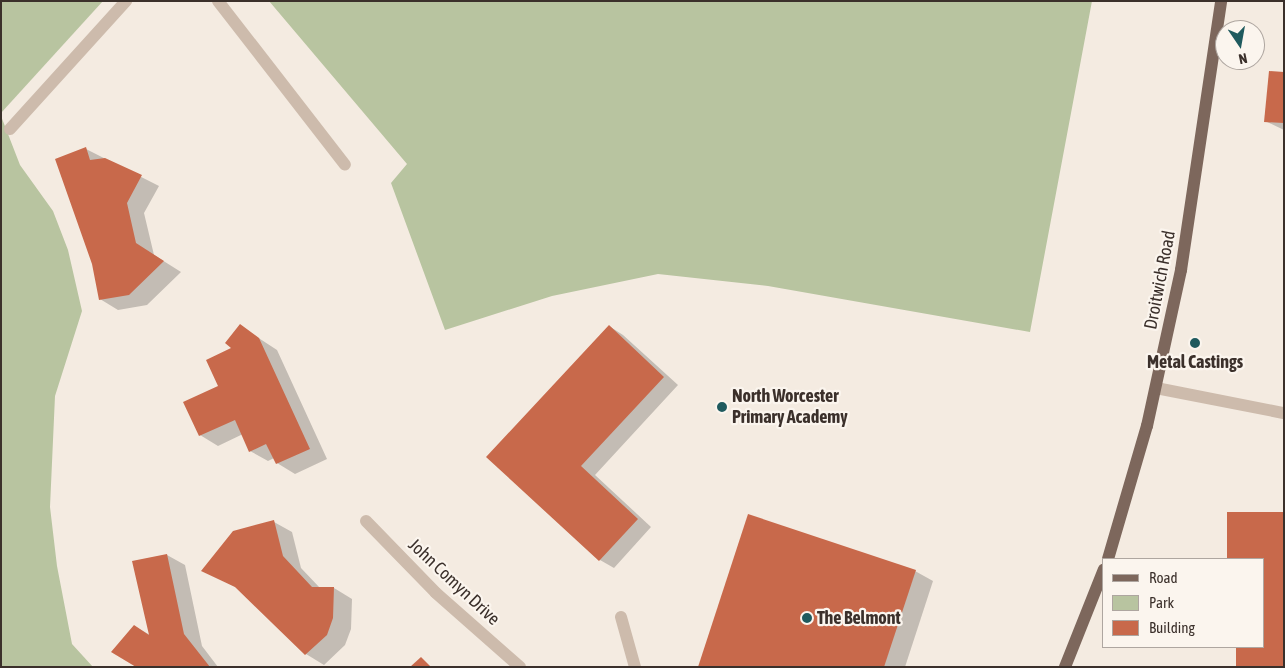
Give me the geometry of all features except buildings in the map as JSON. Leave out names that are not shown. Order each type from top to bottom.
[{"type":"main road","name":"Droitwich Road","points":[[1108,558],[1156,388],[1181,270],[1221,1]]},
{"type":"main road","points":[[1065,667],[1102,574]]},
{"type":"street","points":[[10,129],[126,1]]},
{"type":"street","points":[[218,1],[345,165]]},
{"type":"street","points":[[1156,388],[1284,413]]},
{"type":"street","name":"John Comyn Drive","points":[[366,521],[436,593],[520,667]]},
{"type":"street","points":[[621,617],[635,667]]},
{"type":"green space","points":[[1,1],[103,1],[1,113]]},
{"type":"green space","points":[[269,1],[1092,1],[1030,332],[768,286],[658,274],[552,296],[445,330],[391,183],[407,164]]},
{"type":"green space","points":[[1,116],[20,165],[53,211],[68,250],[82,311],[55,396],[50,507],[57,566],[72,644],[93,667],[1,667]]},
{"type":"place","name":"Metal Castings","points":[[1195,343]]},
{"type":"place","name":"North Worcester Primary Academy","points":[[722,407]]},
{"type":"place","name":"The Belmont","points":[[807,618]]}]
